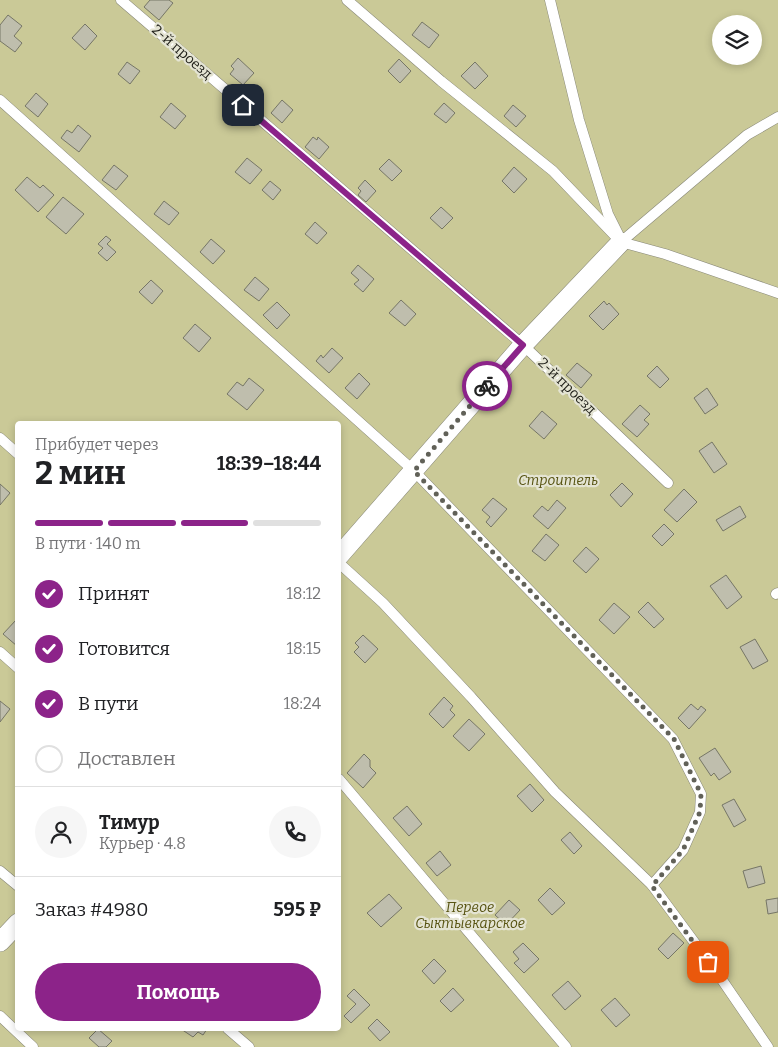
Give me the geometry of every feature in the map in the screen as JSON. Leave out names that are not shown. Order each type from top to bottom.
[{"type":"street","points":[[341,554],[523,345],[621,242]]},
{"type":"street","points":[[0,942],[15,925]]},
{"type":"lane","name":"2-й проезд","points":[[121,0],[523,345],[668,483]]},
{"type":"lane","points":[[347,0],[442,81],[553,171],[621,242],[665,254],[778,293]]},
{"type":"lane","points":[[550,0],[579,120],[608,214],[621,242]]},
{"type":"lane","points":[[0,100],[414,471],[674,739],[701,794],[700,812],[683,850],[652,886]]},
{"type":"lane","points":[[621,242],[747,134],[778,117]]},
{"type":"lane","points":[[0,438],[15,451]]},
{"type":"lane","points":[[341,565],[383,603],[465,690],[554,792],[652,886],[720,977],[768,1047]]},
{"type":"lane","points":[[0,652],[15,665]]},
{"type":"lane","points":[[341,780],[566,1047]]},
{"type":"lane","points":[[0,871],[15,884]]},
{"type":"lane","points":[[0,1016],[15,1030]]},
{"type":"lane","points":[[16,1031],[33,1047]]},
{"type":"lane","points":[[230,1031],[248,1047]]},
{"type":"green space","name":"Строитель","points":[[0,0],[778,0],[778,1047],[0,1047]]},
{"type":"building","points":[[150,0],[169,0],[173,3],[159,20],[144,7]]},
{"type":"building","points":[[8,15],[22,26],[14,36],[22,43],[15,52],[0,41],[0,25]]},
{"type":"building","points":[[422,22],[439,35],[429,48],[412,35]]},
{"type":"building","points":[[85,24],[97,36],[85,50],[72,38]]},
{"type":"building","points":[[238,58],[254,73],[243,85],[230,74],[234,69],[231,66]]},
{"type":"building","points":[[399,59],[411,71],[400,83],[388,71]]},
{"type":"building","points":[[127,62],[140,71],[130,84],[118,74]]},
{"type":"building","points":[[475,62],[488,76],[475,89],[461,76]]},
{"type":"building","points":[[36,93],[48,104],[38,117],[25,106]]},
{"type":"building","points":[[282,100],[293,110],[282,123],[271,113]]},
{"type":"building","points":[[171,103],[186,116],[175,129],[160,117]]},
{"type":"building","points":[[444,103],[455,113],[446,123],[434,114]]},
{"type":"building","points":[[513,105],[526,116],[516,127],[504,116]]},
{"type":"building","points":[[78,125],[91,136],[79,152],[61,138],[67,130],[72,133]]},
{"type":"building","points":[[313,137],[317,140],[318,137],[329,147],[319,159],[305,147]]},
{"type":"building","points":[[247,158],[262,170],[250,184],[235,172]]},
{"type":"building","points":[[389,159],[402,171],[392,181],[379,169]]},
{"type":"building","points":[[114,165],[128,176],[116,190],[102,180]]},
{"type":"building","points":[[514,167],[527,179],[514,193],[502,181]]},
{"type":"building","points":[[27,177],[40,188],[43,185],[54,195],[38,212],[15,190]]},
{"type":"building","points":[[365,180],[376,191],[366,202],[358,195],[361,191],[358,188]]},
{"type":"building","points":[[270,181],[281,190],[273,200],[262,190]]},
{"type":"building","points":[[63,197],[84,214],[66,234],[46,217]]},
{"type":"building","points":[[164,201],[179,213],[169,225],[154,214]]},
{"type":"building","points":[[441,207],[453,218],[442,229],[430,218]]},
{"type":"building","points":[[315,222],[327,233],[317,244],[305,234]]},
{"type":"building","points":[[106,236],[111,240],[107,244],[116,252],[107,261],[98,253],[103,248],[98,244]]},
{"type":"building","points":[[211,239],[225,251],[213,264],[200,252]]},
{"type":"building","points":[[358,265],[374,279],[363,292],[354,284],[359,280],[351,273]]},
{"type":"building","points":[[255,277],[269,289],[259,301],[244,290]]},
{"type":"building","points":[[151,280],[163,291],[152,304],[139,292]]},
{"type":"building","points":[[401,300],[416,314],[405,326],[389,313]]},
{"type":"building","points":[[604,301],[607,305],[609,303],[619,314],[603,330],[589,316]]},
{"type":"building","points":[[277,302],[290,315],[277,329],[263,315]]},
{"type":"building","points":[[195,324],[211,338],[199,352],[183,338]]},
{"type":"building","points":[[332,348],[343,358],[329,373],[316,361],[321,355],[323,358]]},
{"type":"building","points":[[577,363],[592,375],[581,388],[566,375]]},
{"type":"building","points":[[657,366],[669,379],[660,388],[647,376]]},
{"type":"building","points":[[359,373],[370,384],[357,399],[345,388]]},
{"type":"building","points":[[249,378],[264,390],[247,410],[227,394],[237,382],[243,386]]},
{"type":"building","points":[[707,388],[718,405],[705,414],[694,398]]},
{"type":"building","points":[[640,405],[650,414],[644,420],[649,424],[637,437],[622,424]]},
{"type":"building","points":[[542,411],[557,424],[544,439],[529,426]]},
{"type":"building","points":[[712,442],[727,464],[714,473],[699,451]]},
{"type":"building","points":[[622,483],[633,494],[621,507],[610,495]]},
{"type":"building","points":[[0,484],[10,493],[0,505]]},
{"type":"building","points":[[684,489],[697,502],[677,522],[664,510]]},
{"type":"building","points":[[493,498],[507,509],[491,527],[486,522],[490,517],[482,510]]},
{"type":"building","points":[[557,500],[566,508],[548,529],[533,516],[542,506],[548,511]]},
{"type":"building","points":[[740,506],[746,517],[723,531],[716,520]]},
{"type":"building","points":[[664,524],[674,534],[662,546],[652,536]]},
{"type":"building","points":[[546,534],[559,545],[545,561],[532,551]]},
{"type":"building","points":[[586,547],[599,559],[586,573],[573,561]]},
{"type":"building","points":[[726,575],[742,597],[727,609],[710,586]]},
{"type":"building","points":[[648,602],[664,619],[654,628],[638,612]]},
{"type":"building","points":[[614,603],[630,617],[614,634],[599,620]]},
{"type":"building","points":[[15,621],[15,644],[3,634]]},
{"type":"building","points":[[363,635],[378,649],[365,663],[354,652],[359,647],[355,643]]},
{"type":"building","points":[[755,639],[768,661],[753,669],[740,647]]},
{"type":"building","points":[[444,697],[453,706],[450,710],[455,715],[443,728],[429,714]]},
{"type":"building","points":[[0,701],[10,709],[0,722]]},
{"type":"building","points":[[691,704],[698,710],[701,706],[706,710],[689,729],[678,718]]},
{"type":"building","points":[[469,719],[485,734],[469,751],[453,736]]},
{"type":"building","points":[[715,748],[731,772],[719,780],[714,773],[711,776],[699,758]]},
{"type":"building","points":[[364,754],[370,760],[370,767],[376,773],[363,788],[347,773]]},
{"type":"building","points":[[530,784],[544,800],[532,812],[517,796]]},
{"type":"building","points":[[734,799],[746,820],[734,827],[722,805]]},
{"type":"building","points":[[407,806],[422,824],[409,836],[393,818]]},
{"type":"building","points":[[570,832],[582,846],[574,854],[561,840]]},
{"type":"building","points":[[440,851],[451,865],[437,876],[426,863]]},
{"type":"building","points":[[761,866],[765,883],[748,888],[743,871]]},
{"type":"building","points":[[550,888],[565,903],[552,915],[538,900]]},
{"type":"building","points":[[389,894],[402,908],[381,927],[367,913]]},
{"type":"building","points":[[778,898],[778,912],[768,914],[766,900]]},
{"type":"building","points":[[509,900],[520,910],[506,925],[495,915]]},
{"type":"building","points":[[673,933],[684,943],[668,959],[658,949]]},
{"type":"building","points":[[523,943],[539,959],[524,973],[514,963],[519,959],[513,952]]},
{"type":"building","points":[[434,959],[446,971],[434,984],[422,971]]},
{"type":"building","points":[[568,981],[581,996],[565,1010],[552,995]]},
{"type":"building","points":[[453,988],[464,1000],[451,1012],[440,1001]]},
{"type":"building","points":[[354,989],[370,1005],[351,1023],[344,1016],[356,1004],[347,996]]},
{"type":"building","points":[[615,998],[630,1015],[616,1027],[601,1010]]},
{"type":"building","points":[[377,1019],[390,1032],[380,1041],[368,1028]]},
{"type":"building","points":[[96,1031],[100,1031],[112,1041],[106,1047],[99,1047],[89,1038]]},
{"type":"building","points":[[184,1031],[206,1031],[203,1035],[198,1032],[193,1037]]},
{"type":"way so far","points":[[487,386],[414,471],[674,739],[701,794],[700,812],[683,850],[652,886],[708,962]]},
{"type":"route","points":[[243,105],[523,345],[487,386]]},
{"type":"park label","name":"Первое Сыктывкарское","points":[[470,916]]}]
